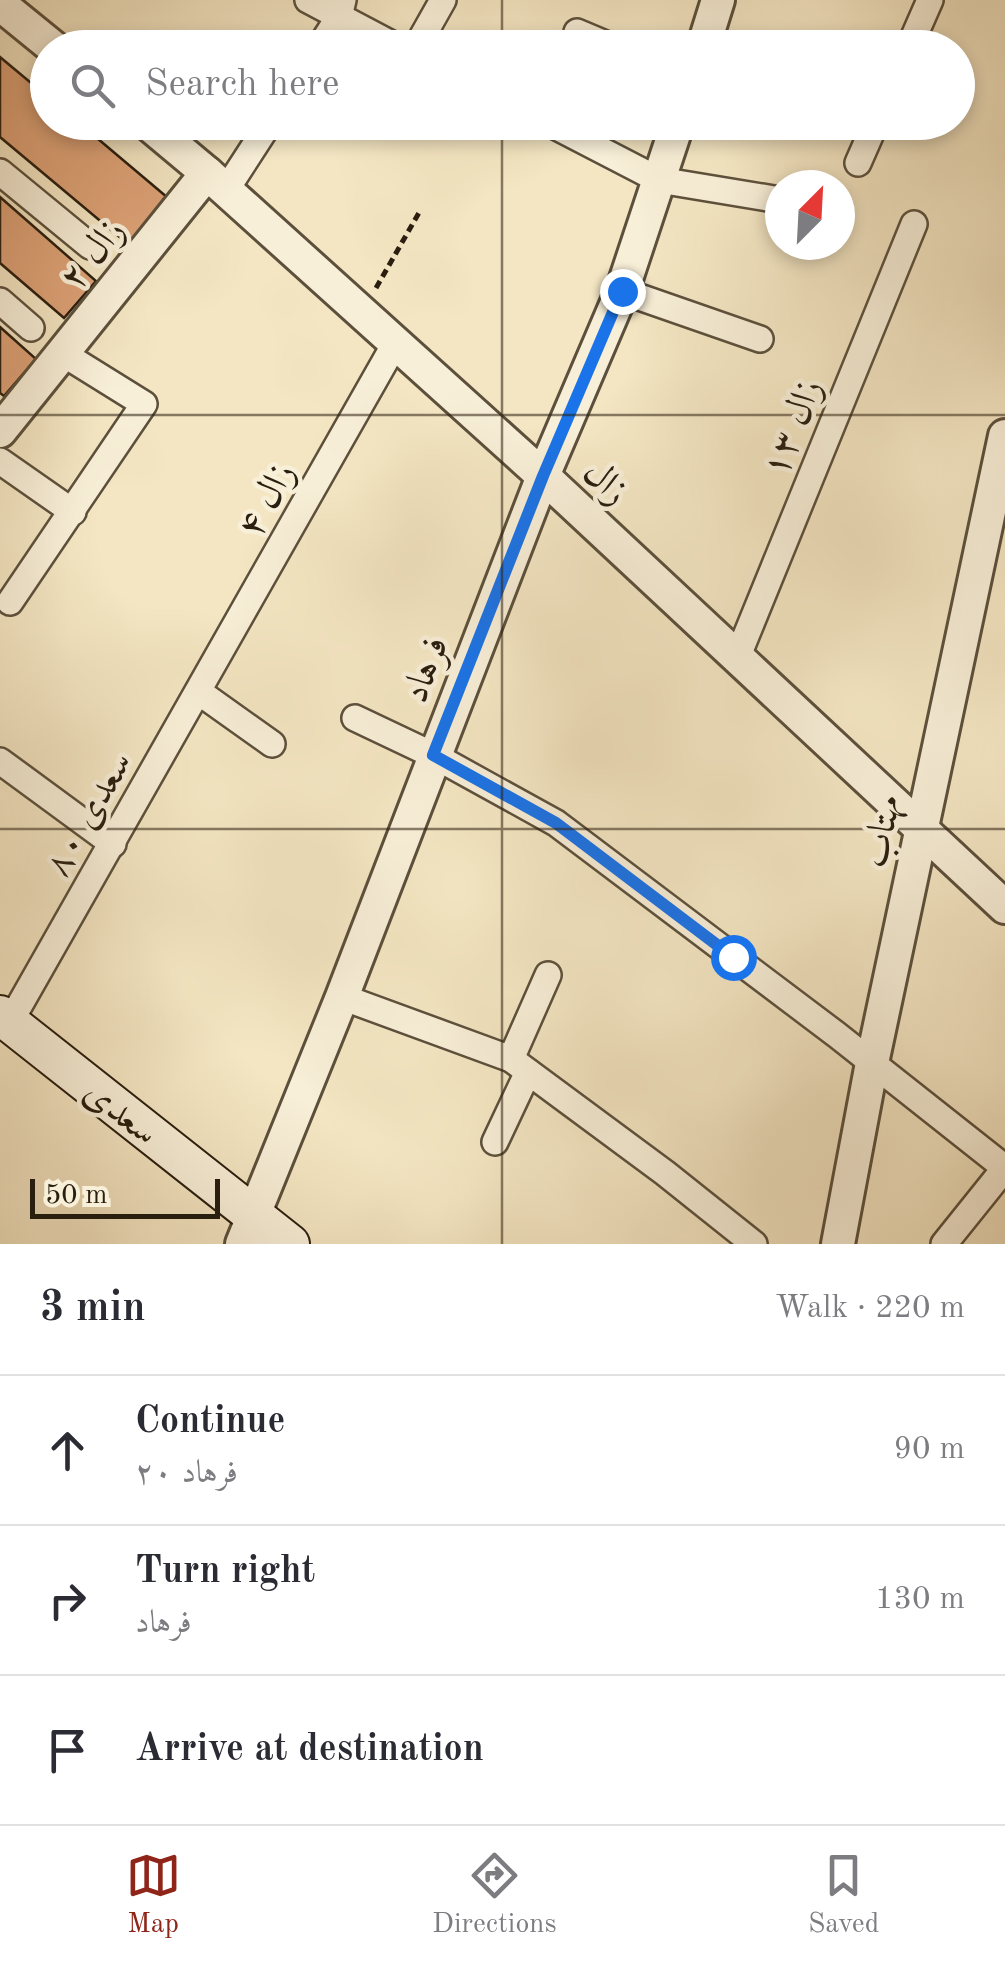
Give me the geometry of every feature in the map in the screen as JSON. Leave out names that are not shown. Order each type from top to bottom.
[{"type":"main road","name":"سعدی","points":[[5,1019],[248,1229],[290,1244]]},
{"type":"street","points":[[308,0],[341,8],[373,30]]},
{"type":"street","points":[[426,30],[443,0]]},
{"type":"street","points":[[708,30],[718,0]]},
{"type":"street","points":[[917,30],[930,0]]},
{"type":"street","points":[[0,4],[32,30]]},
{"type":"street","points":[[329,30],[341,8]]},
{"type":"street","name":"زال","points":[[168,140],[543,476],[1005,908]]},
{"type":"street","points":[[217,181],[254,140]]},
{"type":"street","points":[[581,140],[658,180],[765,198]]},
{"type":"street","name":"فرهاد","points":[[248,1229],[543,476],[622,291],[672,140]]},
{"type":"street","points":[[858,162],[868,140]]},
{"type":"street","points":[[0,172],[90,246]]},
{"type":"street","name":"زال ۲","points":[[0,431],[62,353],[217,181]]},
{"type":"street","name":"زال ۱۳","points":[[737,658],[914,224]]},
{"type":"street","points":[[622,291],[760,339]]},
{"type":"street","points":[[0,302],[31,328]]},
{"type":"street","name":"زال ۴","points":[[199,692],[396,342]]},
{"type":"street","points":[[10,602],[144,404],[62,353]]},
{"type":"street","name":"مهتاب","points":[[838,1244],[872,1063],[1003,455]]},
{"type":"street","points":[[0,461],[73,512]]},
{"type":"street","points":[[199,692],[272,744]]},
{"type":"street","name":"سعدی ۸۰","points":[[5,1019],[114,844],[199,692]]},
{"type":"street","points":[[355,718],[433,755],[556,823],[1005,1168],[944,1244]]},
{"type":"street","points":[[0,762],[114,844]]},
{"type":"street","points":[[495,1142],[548,975]]},
{"type":"street","points":[[342,997],[520,1066],[754,1244]]},
{"type":"path","points":[[362,312],[420,211]]},
{"type":"building","points":[[0,57],[30,82],[30,140],[99,140],[168,198],[129,245],[0,137]]},
{"type":"building","points":[[0,197],[96,281],[64,318],[0,263]]},
{"type":"building","points":[[0,327],[36,359],[4,396],[0,393]]},
{"type":"route","points":[[622,291],[543,476],[433,755],[556,823],[733,957]]}]
